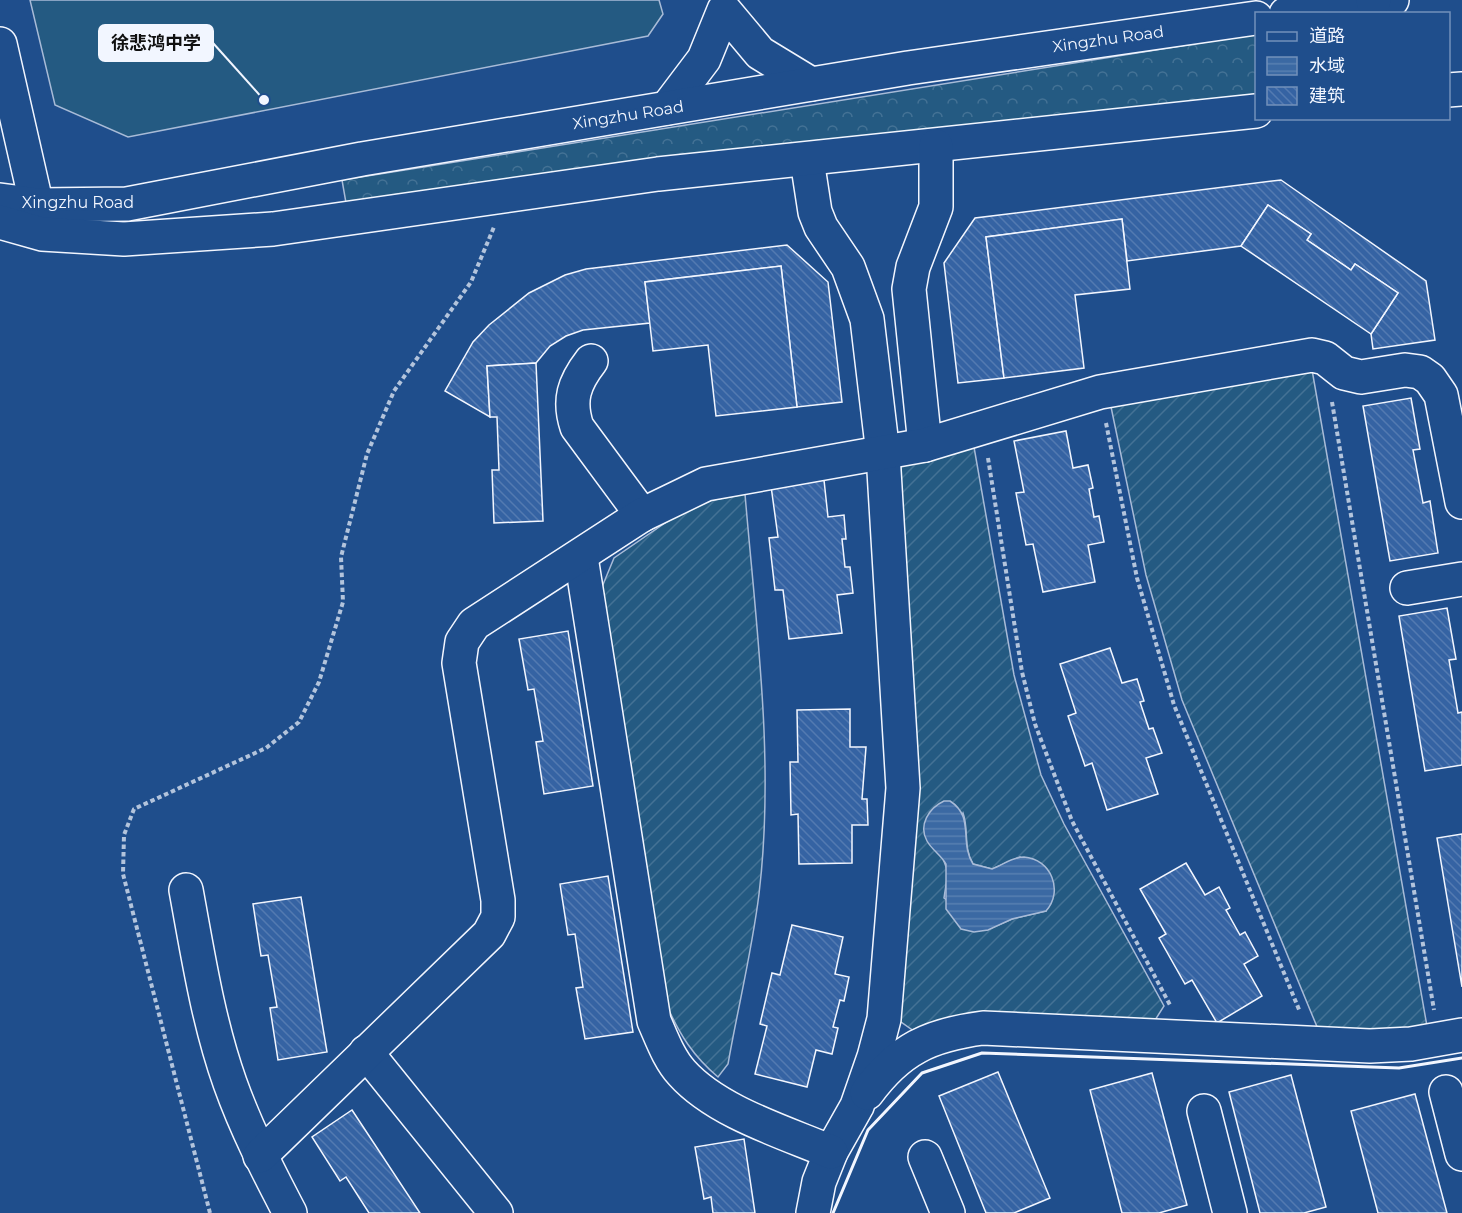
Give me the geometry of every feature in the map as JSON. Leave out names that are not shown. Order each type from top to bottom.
[{"type":"street","points":[[1299,12],[1380,0]]},
{"type":"street","points":[[723,5],[760,53],[811,84]]},
{"type":"street","points":[[668,108],[704,59],[723,5]]},
{"type":"street","name":"Xingzhu Road","points":[[0,222],[40,220],[362,159],[811,84],[1255,18]]},
{"type":"street","points":[[0,44],[40,220]]},
{"type":"street","name":"Xingzhu Road","points":[[0,200],[40,220],[124,239],[273,229],[658,174],[1255,111]]},
{"type":"street","points":[[925,445],[909,289],[913,267],[936,207],[936,146]]},
{"type":"street","points":[[807,160],[815,212],[821,228],[848,267],[867,320],[883,454],[903,788],[884,1019],[874,1057],[856,1106],[831,1152],[819,1182],[813,1213]]},
{"type":"street","points":[[260,1156],[489,933],[498,917],[498,900],[459,663],[462,642],[474,624],[581,557],[642,515],[706,484],[925,445],[1100,392],[1312,355],[1325,358],[1344,373],[1361,377],[1405,370],[1420,372],[1430,379],[1441,395],[1462,502]]},
{"type":"street","points":[[591,361],[577,380],[572,397],[572,413],[577,427],[642,515]]},
{"type":"street","points":[[581,557],[654,1021],[665,1047],[681,1072],[702,1092],[726,1106],[831,1152]]},
{"type":"street","points":[[1407,588],[1462,579]]},
{"type":"street","points":[[186,890],[211,1018],[230,1084],[260,1156],[290,1213]]},
{"type":"street","points":[[856,1106],[881,1074],[912,1049],[946,1033],[983,1028],[1370,1046],[1450,1038]]},
{"type":"street","points":[[366,1052],[496,1213]]},
{"type":"street","points":[[1446,1092],[1462,1154]]},
{"type":"street","points":[[1204,1111],[1230,1213]]},
{"type":"street","points":[[925,1157],[948,1213]]},
{"type":"path","points":[[210,1213],[123,874],[124,835],[134,810],[266,748],[299,722],[319,682],[343,602],[341,557],[367,453],[394,391],[471,282],[507,196]]},
{"type":"path","points":[[1325,358],[1450,1038]]},
{"type":"path","points":[[1100,392],[1137,578],[1171,694],[1195,759],[1313,1043]]},
{"type":"path","points":[[983,427],[1022,672],[1035,724],[1072,821],[1188,1037]]},
{"type":"green space","points":[[30,0],[659,0],[663,14],[648,36],[128,137],[55,105]]},
{"type":"green space","points":[[1255,34],[1255,94],[346,203],[342,180]]},
{"type":"green space","points":[[1311,364],[1428,1032],[1320,1034],[1182,700],[1146,575],[1110,402]]},
{"type":"green space","points":[[974,447],[1014,675],[1041,775],[1064,824],[1164,1006],[1150,1028],[921,1036],[891,1015],[890,462]],"holes":[[[963,813],[968,852],[973,864],[992,869],[1020,857],[1046,911],[1012,919],[987,930],[944,898],[948,872],[942,856]]]},
{"type":"green space","points":[[745,494],[765,744],[763,844],[759,894],[745,979],[728,1064],[718,1077],[701,1061],[688,1044],[667,1006],[602,587],[614,558],[687,508]]},
{"type":"water","points":[[944,801],[950,801],[958,807],[962,814],[967,847],[973,864],[992,869],[1024,857],[1041,863],[1048,870],[1052,877],[1054,894],[1046,911],[1012,919],[988,930],[974,932],[961,929],[946,909],[946,864],[929,844],[924,829],[926,818]]},
{"type":"building","points":[[1281,180],[1426,281],[1435,340],[1373,349],[1371,334],[1398,293],[1355,264],[1351,270],[1307,240],[1311,234],[1268,205],[1241,246],[1127,261],[1122,219],[986,237],[1004,378],[958,383],[944,263],[975,218]]},
{"type":"building","points":[[1268,205],[1311,234],[1307,240],[1351,270],[1355,264],[1398,293],[1371,334],[1241,246]]},
{"type":"building","points":[[1122,219],[1130,289],[1075,295],[1084,368],[1004,378],[986,237]]},
{"type":"building","points":[[787,245],[828,282],[842,402],[797,407],[781,266],[645,282],[650,323],[583,330],[566,336],[550,346],[536,363],[487,366],[490,417],[445,391],[473,342],[489,325],[529,293],[565,275],[586,269]]},
{"type":"building","points":[[781,266],[797,407],[716,416],[708,345],[653,351],[645,282]]},
{"type":"building","points":[[536,363],[543,521],[494,523],[492,470],[499,470],[497,417],[490,417],[487,366]]},
{"type":"building","points":[[1411,398],[1420,449],[1413,450],[1423,503],[1430,501],[1438,553],[1390,561],[1363,406]]},
{"type":"building","points":[[1066,431],[1073,468],[1088,465],[1093,488],[1089,489],[1094,517],[1099,516],[1104,542],[1088,545],[1095,582],[1043,592],[1033,544],[1026,545],[1016,493],[1024,492],[1014,441]]},
{"type":"building","points":[[824,480],[828,517],[844,515],[846,539],[842,539],[845,567],[850,567],[853,593],[837,595],[842,633],[789,639],[783,590],[775,590],[769,538],[778,537],[771,486]]},
{"type":"building","points":[[1447,608],[1456,659],[1449,660],[1458,713],[1462,712],[1462,765],[1425,771],[1399,616]]},
{"type":"building","points":[[568,631],[593,786],[544,794],[536,742],[543,741],[534,689],[528,690],[519,639]]},
{"type":"building","points":[[1110,648],[1122,683],[1137,679],[1144,701],[1140,702],[1149,729],[1153,728],[1162,753],[1146,758],[1158,794],[1107,810],[1092,763],[1085,766],[1068,716],[1076,713],[1060,664]]},
{"type":"building","points":[[850,709],[850,747],[866,747],[862,799],[867,799],[868,825],[852,825],[852,863],[799,864],[798,814],[791,815],[790,762],[798,762],[797,710]]},
{"type":"building","points":[[1462,834],[1462,987],[1437,838]]},
{"type":"building","points":[[1186,863],[1205,895],[1219,887],[1230,908],[1226,910],[1240,935],[1245,932],[1258,956],[1244,964],[1262,996],[1217,1023],[1192,980],[1185,984],[1159,938],[1166,934],[1140,889]]},
{"type":"building","points":[[608,876],[633,1032],[585,1039],[576,988],[583,987],[575,934],[568,935],[560,884]]},
{"type":"building","points":[[301,897],[327,1052],[278,1060],[270,1008],[277,1007],[268,955],[261,956],[253,904]]},
{"type":"building","points":[[792,925],[843,937],[835,974],[849,977],[844,1001],[840,1000],[833,1027],[838,1028],[832,1054],[816,1050],[807,1087],[755,1074],[767,1026],[760,1024],[772,973],[780,975]]},
{"type":"building","points":[[998,1072],[1050,1198],[1014,1213],[986,1213],[939,1096]]},
{"type":"building","points":[[1152,1073],[1187,1205],[1159,1213],[1122,1213],[1090,1090]]},
{"type":"building","points":[[1291,1075],[1326,1207],[1304,1213],[1260,1213],[1229,1092]]},
{"type":"building","points":[[1415,1094],[1447,1213],[1378,1213],[1351,1111]]},
{"type":"building","points":[[352,1110],[420,1213],[369,1213],[346,1177],[340,1181],[312,1137]]},
{"type":"building","points":[[744,1139],[755,1213],[713,1213],[711,1197],[704,1199],[695,1147]]},
{"type":"wall","points":[[833,1213],[868,1130],[922,1073],[982,1053],[1399,1068],[1462,1058]]},
{"type":"place","name":"徐悲鸿中学","points":[[264,100]]}]
